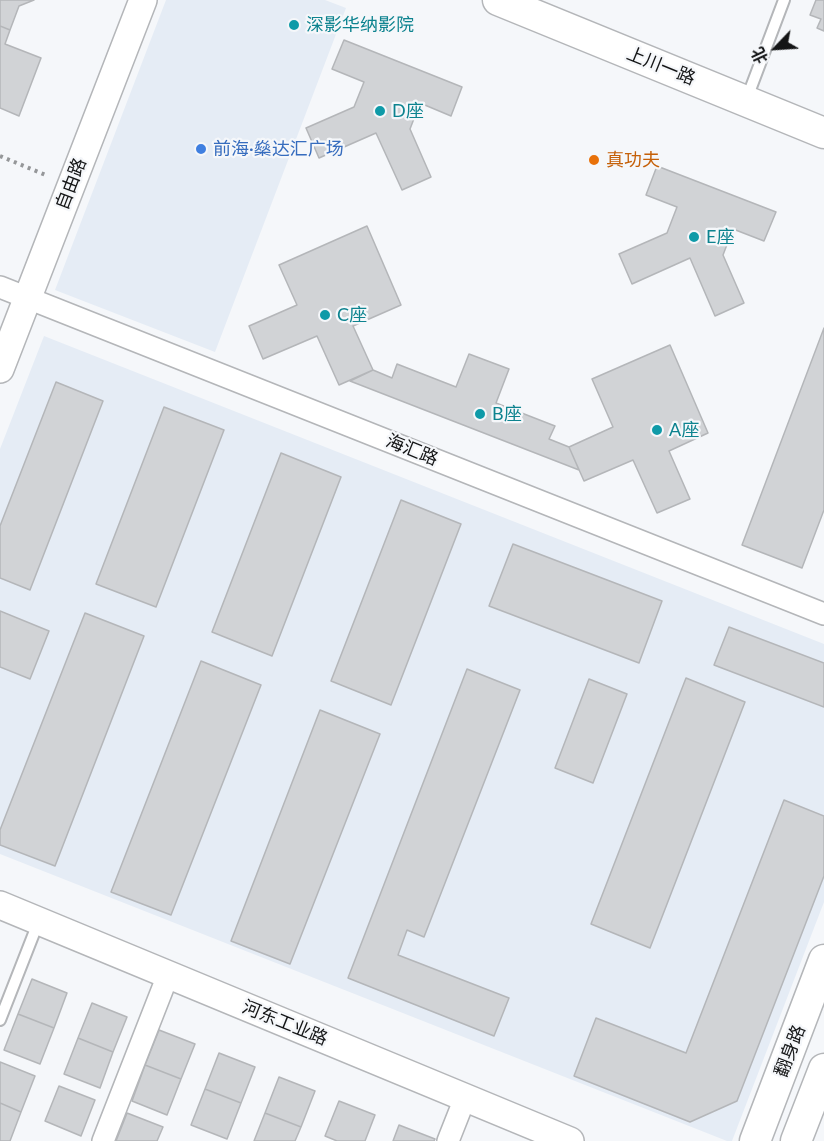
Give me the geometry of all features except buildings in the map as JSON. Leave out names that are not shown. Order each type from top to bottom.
[{"type":"main road","name":"上川一路","points":[[508,2],[824,133]]},
{"type":"main road","name":"翻身路","points":[[755,1141],[824,960]]},
{"type":"main road","points":[[796,1141],[824,1069]]},
{"type":"street","name":"自由路","points":[[0,369],[143,0]]},
{"type":"street","name":"海汇路","points":[[0,287],[824,614]]},
{"type":"street","name":"河东工业路","points":[[0,905],[570,1141]]},
{"type":"street","points":[[103,1141],[168,975]]},
{"type":"street","points":[[448,1141],[465,1098]]},
{"type":"lane","points":[[746,101],[784,0]]},
{"type":"lane","points":[[0,1020],[39,921]]},
{"type":"path","points":[[0,156],[71,185]]},
{"type":"shaded area","name":"前海·燊达汇广场","points":[[166,0],[325,0],[346,8],[215,352],[55,290]]},
{"type":"shaded area","points":[[44,336],[824,644],[824,902],[732,1141],[727,1141],[0,854],[0,449]]},
{"type":"place","name":"深影华纳影院","points":[[294,25]]},
{"type":"place","name":"D座","points":[[380,111]]},
{"type":"place","name":"前海·燊达汇广场","points":[[201,149]]},
{"type":"place","name":"真功夫","points":[[594,160]]},
{"type":"place","name":"E座","points":[[694,237]]},
{"type":"place","name":"C座","points":[[325,315]]},
{"type":"place","name":"B座","points":[[480,414]]},
{"type":"place","name":"A座","points":[[657,430]]}]
